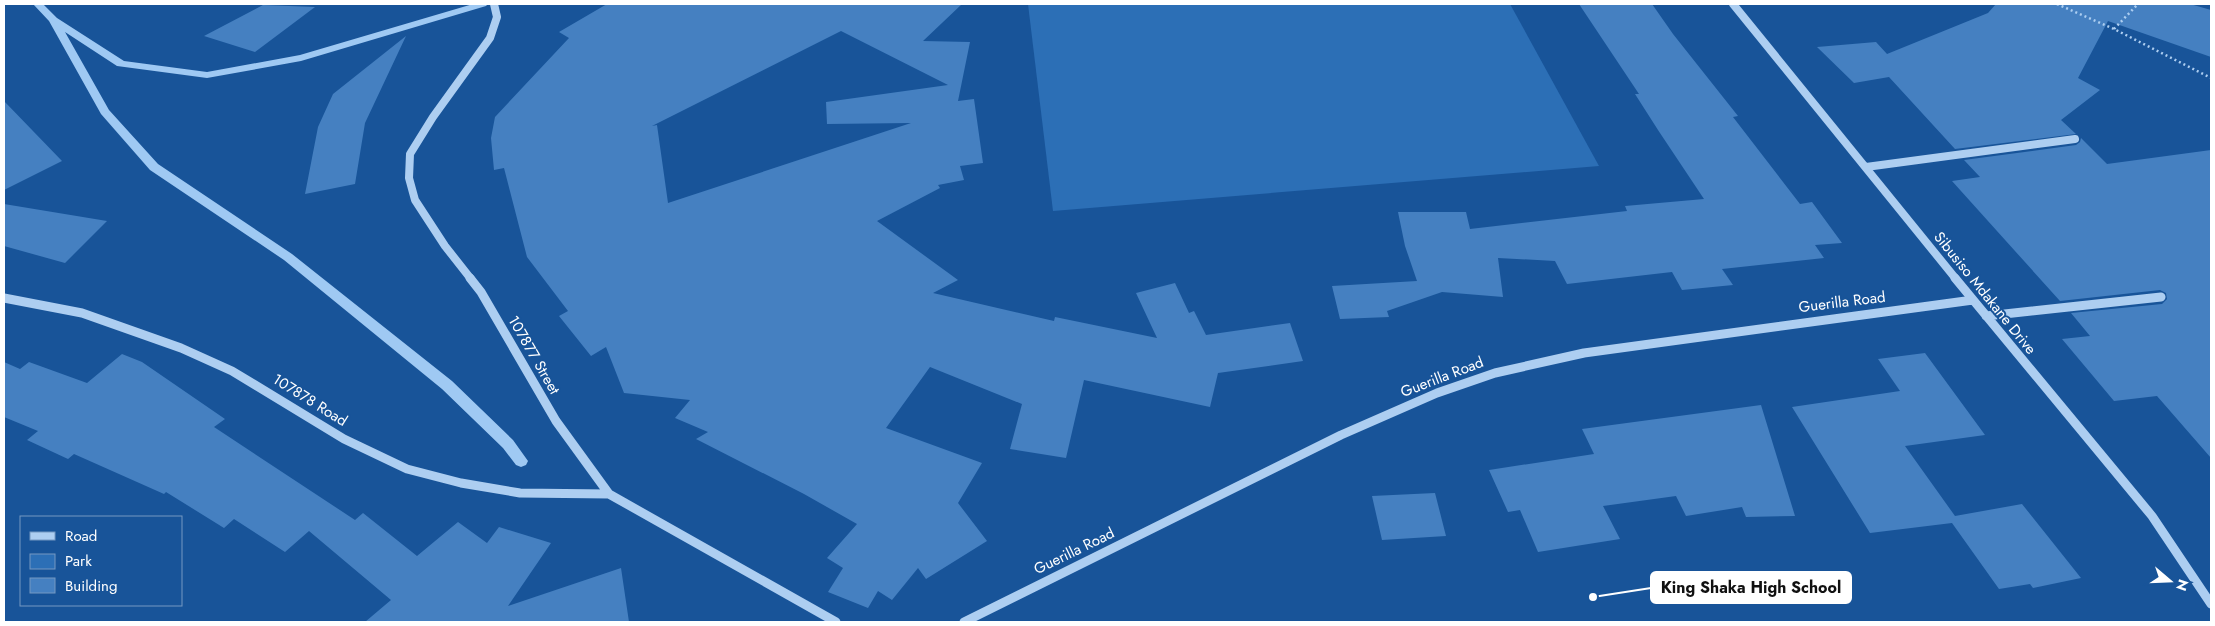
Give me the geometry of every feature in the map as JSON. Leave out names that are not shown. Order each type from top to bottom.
[{"type":"street","name":"Sibusiso Mdakane Drive","points":[[1733,4],[1986,316],[2152,516],[2211,604]]},
{"type":"street","name":"107877 Street","points":[[496,6],[496,26],[490,38],[433,117],[410,154],[409,178],[420,208],[445,246],[481,292],[556,421],[609,494],[836,622]]},
{"type":"street","points":[[1866,167],[2075,139]]},
{"type":"street","points":[[1986,316],[2161,297]]},
{"type":"street","name":"107878 Road","points":[[4,298],[82,313],[129,328],[181,348],[232,371],[344,439],[407,469],[461,483],[520,493],[609,494]]},
{"type":"street","name":"Guerilla Road","points":[[964,622],[1341,435],[1437,393],[1495,373],[1584,353],[1973,300]]},
{"type":"path","points":[[2057,4],[2114,29],[2211,78]]},
{"type":"path","points":[[2114,29],[2138,4]]},
{"type":"green space","points":[[1028,4],[1510,4],[1599,166],[1053,211]]},
{"type":"building","points":[[607,4],[962,4],[923,41],[970,42],[958,101],[974,99],[983,163],[960,166],[964,180],[938,185],[940,188],[877,221],[958,280],[933,293],[1054,321],[1055,317],[1157,338],[1136,293],[1175,283],[1189,313],[1194,311],[1206,335],[1290,323],[1303,361],[1218,373],[1210,407],[1084,380],[1066,458],[1010,449],[1022,404],[930,367],[886,428],[982,463],[958,503],[987,541],[926,579],[918,568],[892,600],[878,591],[868,608],[828,592],[843,568],[827,558],[857,524],[804,494],[696,439],[708,432],[675,418],[690,400],[624,393],[606,347],[591,356],[559,316],[568,311],[527,257],[504,168],[494,170],[491,138],[495,117],[569,38],[559,32]],"holes":[[[841,31],[948,85],[826,102],[827,124],[911,123],[668,203],[657,125],[652,126]]]},
{"type":"building","points":[[1579,4],[1652,4],[1673,34],[1738,116],[1733,117],[1800,204],[1812,202],[1842,243],[1815,245],[1824,258],[1722,269],[1733,285],[1682,290],[1672,272],[1567,284],[1555,261],[1498,258],[1503,297],[1442,292],[1387,311],[1389,317],[1340,319],[1332,286],[1417,281],[1405,246],[1398,212],[1466,212],[1470,229],[1627,211],[1625,206],[1704,199],[1635,94],[1639,94]]},
{"type":"building","points":[[1996,4],[2190,4],[2211,10],[2211,57],[2108,21],[2078,78],[2100,90],[2061,120],[2076,134],[1955,149],[1889,77],[1854,83],[1817,47],[1876,42],[1887,54],[1988,13]]},
{"type":"building","points":[[263,5],[315,7],[255,52],[204,36]]},
{"type":"building","points":[[406,36],[365,123],[355,184],[305,194],[318,127],[333,94]]},
{"type":"building","points":[[4,101],[62,161],[4,190]]},
{"type":"building","points":[[2081,138],[2107,164],[2211,150],[2211,458],[2157,396],[2114,401],[2062,339],[2090,336],[2071,313],[2162,304],[2167,299],[2166,293],[2160,290],[2060,301],[1952,181],[1980,177],[1964,160],[2076,145],[2080,142]]},
{"type":"building","points":[[4,204],[107,221],[65,263],[4,246]]},
{"type":"building","points":[[1925,353],[1985,435],[1905,446],[1955,516],[2022,504],[2081,578],[2033,588],[2030,584],[1999,589],[1952,523],[1870,533],[1792,407],[1900,391],[1878,359]]},
{"type":"building","points":[[122,354],[142,362],[225,419],[214,427],[355,520],[363,513],[417,556],[458,522],[487,543],[499,527],[551,543],[508,606],[621,568],[629,622],[365,622],[391,600],[309,531],[285,552],[234,519],[224,528],[166,492],[164,494],[74,454],[68,459],[27,440],[38,431],[4,417],[4,362],[20,369],[29,362],[87,383]]},
{"type":"building","points":[[1761,405],[1795,516],[1746,517],[1742,507],[1686,516],[1676,496],[1603,506],[1620,539],[1538,552],[1520,510],[1508,512],[1489,470],[1594,454],[1582,429]]},
{"type":"building","points":[[1435,493],[1446,536],[1382,540],[1372,496]]},
{"type":"waterway","points":[[38,4],[53,19],[105,112],[154,167],[288,257],[447,385],[508,444],[521,461]]},
{"type":"waterway","points":[[54,20],[121,64],[207,75],[301,58],[483,4]]},
{"type":"place","name":"King Shaka High School","points":[[1593,597]]}]
